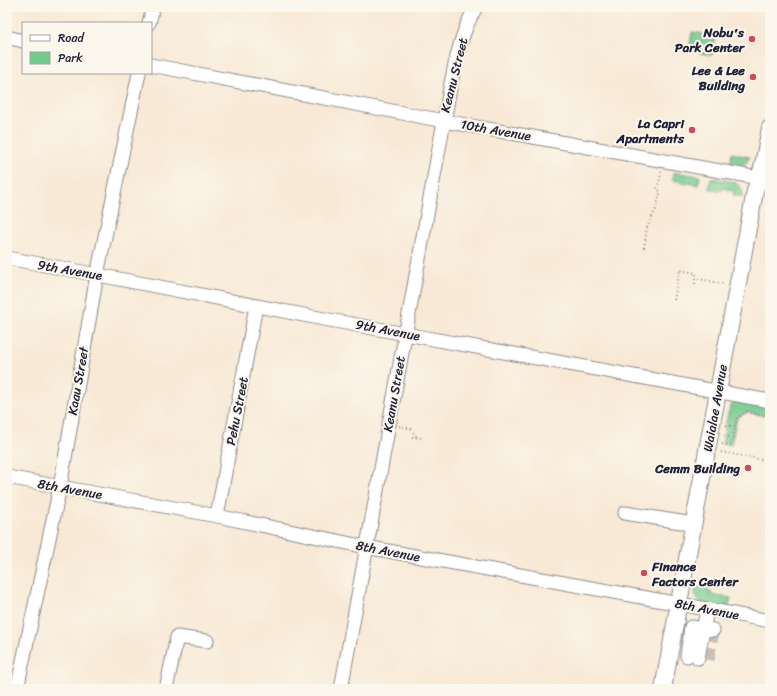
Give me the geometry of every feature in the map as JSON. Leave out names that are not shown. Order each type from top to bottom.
[{"type":"main road","name":"Waialae Avenue","points":[[663,689],[755,191],[765,180],[763,165],[770,128]]},
{"type":"street","points":[[149,22],[153,7]]},
{"type":"street","name":"Keanu Street","points":[[341,689],[444,121],[458,53],[467,26],[476,7]]},
{"type":"street","points":[[7,37],[22,40]]},
{"type":"street","name":"10th Avenue","points":[[152,66],[765,180]]},
{"type":"street","name":"Kaau Street","points":[[17,689],[60,487],[97,275],[139,74]]},
{"type":"street","name":"9th Avenue","points":[[7,258],[405,334],[770,401]]},
{"type":"street","name":"Pehu Street","points":[[217,516],[256,306]]},
{"type":"street","name":"8th Avenue","points":[[7,477],[217,516],[366,547],[770,621]]},
{"type":"street","points":[[625,513],[693,524]]},
{"type":"street","points":[[669,653],[698,658],[706,609]]},
{"type":"street","points":[[674,624],[702,628]]},
{"type":"street","points":[[166,689],[177,637],[207,642]]},
{"type":"path","points":[[644,248],[648,227],[656,209],[660,193],[657,189],[662,170]]},
{"type":"path","points":[[674,300],[680,270],[696,273],[695,284]]},
{"type":"path","points":[[695,280],[727,285]]},
{"type":"path","points":[[722,444],[732,445],[737,418],[747,412],[770,417],[770,411]]},
{"type":"path","points":[[726,425],[735,427]]},
{"type":"path","points":[[396,426],[411,429],[417,438]]},
{"type":"path","points":[[724,436],[733,438]]},
{"type":"path","points":[[412,437],[422,438]]},
{"type":"path","points":[[721,452],[770,461]]},
{"type":"green space","points":[[692,32],[716,36],[712,55],[691,51],[690,45]]},
{"type":"green space","points":[[732,153],[750,157],[742,166],[730,165]]},
{"type":"green space","points":[[673,172],[700,176],[698,185],[672,180]]},
{"type":"green space","points":[[711,178],[737,184],[742,191],[743,197],[733,195],[734,191],[722,188],[722,191],[709,189]]},
{"type":"green space","points":[[737,401],[770,406],[770,417],[747,412],[737,418],[731,445],[722,444],[730,408],[732,404]]},
{"type":"green space","points":[[696,579],[706,581],[708,586],[707,591],[711,592],[711,595],[731,598],[728,609],[707,605],[698,600],[695,588]]},
{"type":"tunnel","points":[[708,660],[713,630]]},
{"type":"place","name":"Nobu's Park Center","points":[[752,39]]},
{"type":"place","name":"Lee & Lee Building","points":[[753,77]]},
{"type":"place","name":"La Capri Apartments","points":[[692,130]]},
{"type":"place","name":"Cemm Building","points":[[748,468]]},
{"type":"place","name":"Finance Factors Center","points":[[644,573]]}]
